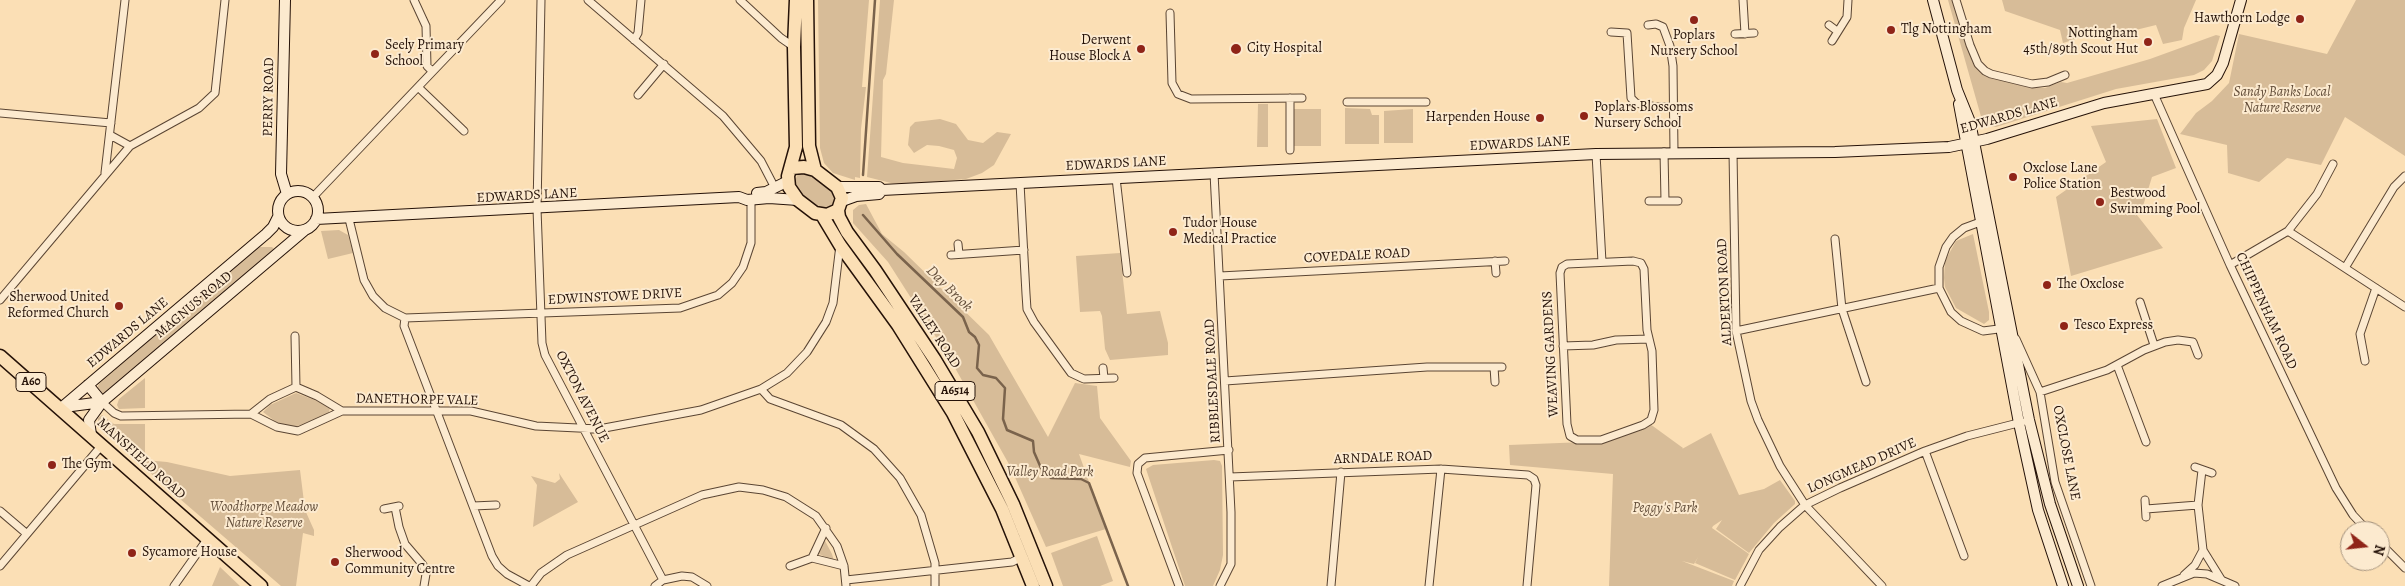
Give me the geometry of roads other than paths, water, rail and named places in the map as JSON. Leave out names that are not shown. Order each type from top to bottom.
[{"type":"highway","points":[[796,0],[794,47],[796,134],[792,168],[788,181],[789,188],[798,200]]},
{"type":"highway","points":[[807,0],[809,146],[815,170]]},
{"type":"highway","points":[[792,168],[804,167],[815,170],[837,187]]},
{"type":"highway","name":"A6514","points":[[837,187],[840,206]]},
{"type":"highway","name":"A6514","points":[[798,200],[822,215]]},
{"type":"highway","points":[[822,215],[840,206]]},
{"type":"highway","name":"VALLEY ROAD","points":[[840,206],[847,232],[917,333],[969,415],[1013,504],[1046,586]]},
{"type":"highway","name":"VALLEY ROAD","points":[[822,215],[840,245],[889,312],[953,412],[986,475],[1022,556],[1033,586]]},
{"type":"highway","name":"MANSFIELD ROAD","points":[[1,359],[61,408],[261,586]]},
{"type":"street","points":[[105,174],[125,0]]},
{"type":"street","points":[[0,300],[130,146],[199,108],[215,94],[224,0]]},
{"type":"street","name":"PERRY ROAD","points":[[285,0],[281,174],[286,194]]},
{"type":"street","points":[[414,0],[426,26],[427,66],[432,71]]},
{"type":"street","points":[[313,197],[501,0]]},
{"type":"street","name":"OXTON AVENUE","points":[[541,0],[537,209],[542,343],[545,355],[663,580]]},
{"type":"street","points":[[588,0],[728,121],[761,161],[775,188]]},
{"type":"street","points":[[634,40],[638,33],[641,0]]},
{"type":"street","points":[[740,0],[781,38],[794,47]]},
{"type":"street","points":[[1744,0],[1745,34]]},
{"type":"street","points":[[1832,41],[1836,31],[1846,17],[1848,0]]},
{"type":"street","points":[[1933,0],[1957,90],[1970,122],[1969,143],[1980,222],[2000,329],[2038,510],[2063,586]]},
{"type":"street","points":[[1956,0],[1970,45],[1978,64],[1985,71],[2032,84],[2048,82],[2064,75]]},
{"type":"street","name":"EDWARDS LANE","points":[[837,187],[879,187],[882,190],[1596,154],[1834,152],[1937,148],[1969,143],[2082,109],[2200,86],[2216,76],[2223,63],[2241,0]]},
{"type":"street","points":[[1170,13],[1172,83],[1178,94],[1191,99],[1302,98]]},
{"type":"street","points":[[1648,24],[1666,24],[1673,66],[1674,107],[1664,201]]},
{"type":"street","points":[[1829,25],[1836,31]]},
{"type":"street","points":[[1612,32],[1627,33],[1631,98],[1636,103],[1656,108],[1674,107]]},
{"type":"street","points":[[1735,34],[1754,33]]},
{"type":"street","points":[[638,95],[664,64]]},
{"type":"street","points":[[418,87],[464,131]]},
{"type":"street","name":"CHIPPENHAM ROAD","points":[[2154,94],[2230,265],[2336,488],[2359,521]]},
{"type":"street","points":[[1290,98],[1290,150]]},
{"type":"street","points":[[1347,102],[1426,102]]},
{"type":"street","points":[[1378,102],[1378,111]]},
{"type":"street","points":[[0,113],[111,123]]},
{"type":"street","points":[[110,135],[130,146]]},
{"type":"street","name":"OXCLOSE LANE","points":[[1969,143],[1990,218],[2030,420],[2050,504],[2078,586]]},
{"type":"street","name":"ALDERTON ROAD","points":[[1733,152],[1736,331],[1744,372],[1758,420],[1780,466],[1805,505],[1882,586]]},
{"type":"street","points":[[1596,154],[1602,262]]},
{"type":"street","points":[[2230,265],[2288,231],[2317,194],[2333,164]]},
{"type":"street","name":"RIBBLESDALE ROAD","points":[[1214,173],[1230,477],[1231,564],[1220,586]]},
{"type":"street","points":[[2344,268],[2394,187],[2405,176]]},
{"type":"street","points":[[1116,178],[1127,273]]},
{"type":"street","name":"EDWARDS LANE","points":[[316,219],[349,219],[739,198],[775,188],[788,181]]},
{"type":"street","points":[[1020,183],[1028,309],[1034,322],[1071,373],[1084,379],[1114,378]]},
{"type":"street","points":[[298,190],[313,197],[317,204],[316,219],[305,230],[299,231],[288,228],[278,217],[280,202],[286,194],[298,190]]},
{"type":"street","name":"EDWARDS LANE","points":[[840,206],[856,196],[879,194],[882,190]]},
{"type":"street","name":"EDWARDS LANE","points":[[739,198],[751,200],[769,198],[798,200]]},
{"type":"street","name":"EDWINSTOWE DRIVE","points":[[405,318],[680,308],[700,303],[718,295],[732,283],[743,267],[750,252],[751,200]]},
{"type":"street","points":[[1649,201],[1678,201]]},
{"type":"street","name":"EDWARDS LANE","points":[[61,408],[266,234],[273,227],[278,217]]},
{"type":"street","points":[[1990,218],[1964,228],[1953,237],[1946,247],[1939,266],[1939,288],[1951,312],[1961,321],[1983,331],[2012,327]]},
{"type":"street","points":[[349,219],[364,280],[373,296],[385,308],[405,318],[404,326],[498,566],[530,586],[553,563],[633,525],[702,495],[739,487],[763,490],[786,497],[802,505],[826,528],[837,546],[844,566],[846,583],[935,570],[1012,562],[1022,556]]},
{"type":"street","name":"MAGNUS ROAD","points":[[91,435],[89,420],[102,402],[305,230]]},
{"type":"street","points":[[2288,231],[2405,307]]},
{"type":"street","points":[[1835,239],[1842,308],[1866,382]]},
{"type":"street","points":[[958,244],[955,254],[1024,250]]},
{"type":"street","name":"DANETHORPE VALE","points":[[102,402],[114,413],[121,416],[251,414],[278,426],[298,431],[342,412],[471,412],[536,426],[599,429],[702,410],[761,389],[787,373],[816,340],[833,303],[840,245]]},
{"type":"street","points":[[1495,261],[1496,274]]},
{"type":"street","name":"COVEDALE ROAD","points":[[1220,276],[1505,261]]},
{"type":"street","name":"WEAVING GARDENS","points":[[1602,262],[1641,263],[1644,269],[1650,339],[1654,410],[1651,420],[1643,425],[1601,440],[1577,440],[1568,432],[1560,273],[1562,267],[1567,264],[1602,262]]},
{"type":"street","points":[[1736,331],[1939,288]]},
{"type":"street","points":[[2365,361],[2360,334],[2376,288]]},
{"type":"street","points":[[2140,302],[2154,345]]},
{"type":"street","points":[[1998,317],[2009,315]]},
{"type":"street","name":"OXCLOSE LANE","points":[[2012,327],[2040,392],[2055,482],[2091,586]]},
{"type":"street","points":[[251,414],[270,399],[296,387],[295,336]]},
{"type":"street","points":[[1563,346],[1593,345],[1616,340],[1650,339]]},
{"type":"street","points":[[2040,392],[2073,383],[2117,366],[2154,345],[2178,340],[2193,342],[2198,355]]},
{"type":"street","points":[[2117,366],[2146,442]]},
{"type":"street","points":[[1225,381],[1427,367],[1498,367],[1495,382]]},
{"type":"street","points":[[1103,368],[1104,378]]},
{"type":"street","points":[[88,385],[102,402]]},
{"type":"street","name":"DANETHORPE VALE","points":[[296,387],[317,396],[342,412]]},
{"type":"street","points":[[761,389],[770,398],[841,425],[874,449],[900,478],[921,515],[935,563],[935,586]]},
{"type":"street","points":[[61,408],[102,402]]},
{"type":"street","name":"LONGMEAD DRIVE","points":[[1740,586],[1764,545],[1780,526],[1805,505],[1848,484],[1925,451],[1967,436],[2030,420]]},
{"type":"street","points":[[0,566],[102,445]]},
{"type":"street","points":[[1179,586],[1138,473],[1138,464],[1145,458],[1229,450]]},
{"type":"street","points":[[1925,451],[1964,556]]},
{"type":"street","points":[[2212,472],[2199,468],[2198,505],[2203,550],[2221,579]]},
{"type":"street","points":[[1429,586],[1441,469]]},
{"type":"street","name":"ARNDALE ROAD","points":[[1230,477],[1441,469],[1528,474],[1534,479],[1536,485],[1527,586]]},
{"type":"street","points":[[1331,586],[1341,472]]},
{"type":"street","points":[[2145,500],[2146,513],[2198,505]]},
{"type":"street","points":[[473,506],[496,505]]},
{"type":"street","points":[[384,509],[397,507],[399,527],[405,544],[423,566],[426,574],[424,586]]},
{"type":"street","points":[[0,512],[27,534]]},
{"type":"street","points":[[812,558],[826,528]]},
{"type":"street","points":[[174,586],[208,538]]},
{"type":"street","points":[[2181,578],[2195,565],[2203,550]]},
{"type":"street","points":[[2390,553],[2405,568]]},
{"type":"street","points":[[790,566],[812,558],[844,566]]},
{"type":"street","points":[[2162,586],[2194,573],[2221,579],[2235,586]]},
{"type":"street","points":[[655,586],[663,580],[682,576],[692,577],[707,586]]},
{"type":"waterway","name":"Day Brook","points":[[863,175],[875,0]]},
{"type":"waterway","name":"Day Brook","points":[[863,215],[897,254],[963,317],[969,332],[975,337],[979,345],[977,368],[983,375],[996,378],[1005,388],[1003,419],[1007,430],[1033,441],[1034,452],[1041,468],[1051,478],[1081,479],[1089,483],[1128,586]]},
{"type":"place","name":"Hawthorn Lodge","points":[[2300,19]]},
{"type":"place","name":"Poplars Nursery School","points":[[1694,20]]},
{"type":"place","name":"Tlg Nottingham","points":[[1891,30]]},
{"type":"place","name":"Nottingham 45th/89th Scout Hut","points":[[2148,42]]},
{"type":"place","name":"Derwent House Block A","points":[[1141,49]]},
{"type":"place","name":"City Hospital","points":[[1236,49]]},
{"type":"place","name":"Seely Primary School","points":[[375,54]]},
{"type":"place","name":"Poplars Blossoms Nursery School","points":[[1584,116]]},
{"type":"place","name":"Harpenden House","points":[[1540,118]]},
{"type":"place","name":"Oxclose Lane Police Station","points":[[2013,177]]},
{"type":"place","name":"Bestwood Swimming Pool","points":[[2100,202]]},
{"type":"place","name":"Tudor House Medical Practice","points":[[1173,232]]},
{"type":"place","name":"The Oxclose","points":[[2047,285]]},
{"type":"place","name":"Sherwood United Reformed Church","points":[[119,306]]},
{"type":"place","name":"Tesco Express","points":[[2064,326]]},
{"type":"place","name":"The Gym","points":[[52,465]]},
{"type":"place","name":"Sycamore House","points":[[132,553]]},
{"type":"place","name":"Sherwood Community Centre","points":[[335,562]]},
{"type":"park label","name":"Sandy Banks Local Nature Reserve","points":[[2282,102]]},
{"type":"park label","name":"Valley Road Park","points":[[1050,473]]},
{"type":"park label","name":"Peggy's Park","points":[[1665,509]]},
{"type":"park label","name":"Woodthorpe Meadow Nature Reserve","points":[[264,516]]}]
